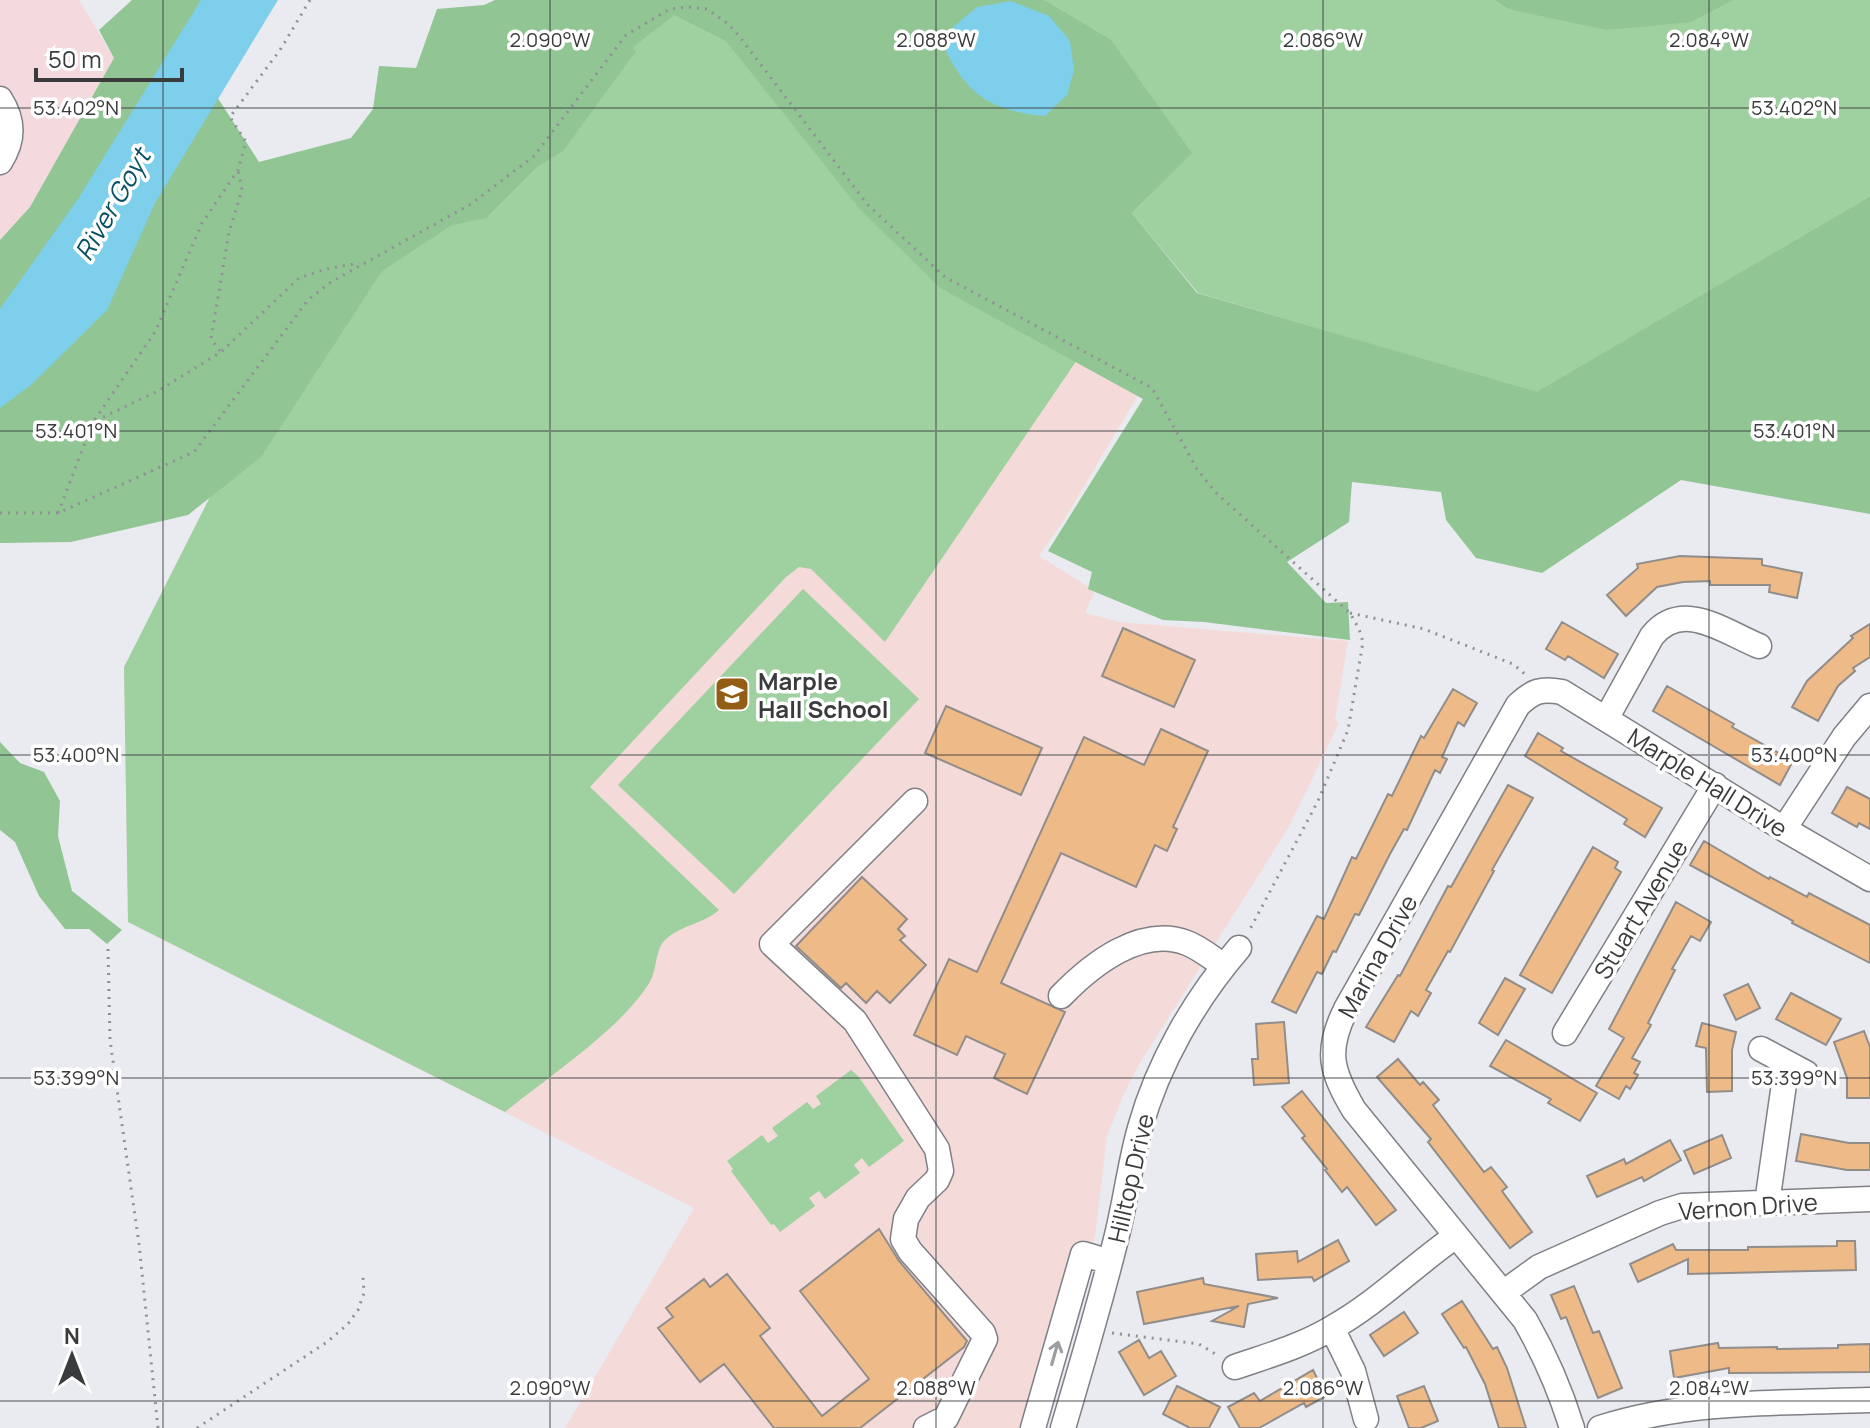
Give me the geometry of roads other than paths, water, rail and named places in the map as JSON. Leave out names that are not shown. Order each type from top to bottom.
[{"type":"street","points":[[0,99],[8,112],[12,131],[8,150],[0,162]]},
{"type":"street","points":[[1606,719],[1652,636],[1670,620],[1681,617],[1697,620],[1750,648]]},
{"type":"street","name":"Marple Hall Drive","points":[[1544,689],[1562,692],[1870,879]]},
{"type":"street","name":"Marina Drive","points":[[1544,689],[1532,692],[1518,705],[1335,1031],[1332,1051],[1335,1071],[1354,1110],[1525,1320],[1559,1388],[1572,1428]]},
{"type":"street","points":[[1784,829],[1836,748],[1870,706]]},
{"type":"street","name":"Stuart Avenue","points":[[1565,1033],[1715,785]]},
{"type":"street","points":[[915,801],[772,944],[855,1021],[941,1160],[937,1180],[918,1198],[906,1219],[903,1239],[985,1339],[946,1418],[929,1427]]},
{"type":"street","name":"Hilltop Drive","points":[[1061,996],[1084,973],[1115,954],[1149,940],[1170,938],[1231,957],[1189,1018],[1158,1074],[1140,1127],[1093,1330],[1063,1428]]},
{"type":"street","points":[[1761,1049],[1797,1068],[1767,1203]]},
{"type":"street","name":"Vernon Drive","points":[[1503,1293],[1539,1267],[1660,1213],[1702,1204],[1870,1199]]},
{"type":"street","points":[[1229,1369],[1292,1347],[1332,1328],[1456,1236]]},
{"type":"street","points":[[1033,1428],[1083,1254],[1110,1262]]},
{"type":"street","points":[[1332,1328],[1353,1371],[1366,1419]]},
{"type":"street","points":[[1600,1428],[1631,1418],[1702,1407],[1870,1400]]},
{"type":"water","name":"River Goyt","points":[[201,0],[278,0],[155,203],[107,310],[31,385],[0,408],[0,309],[78,199]]},
{"type":"water","points":[[1011,1],[1049,16],[1070,41],[1074,70],[1067,95],[1045,116],[1012,110],[985,99],[964,80],[946,51],[953,27],[977,7]]},
{"type":"place","name":"Marple Hall School","points":[[732,694]]}]
